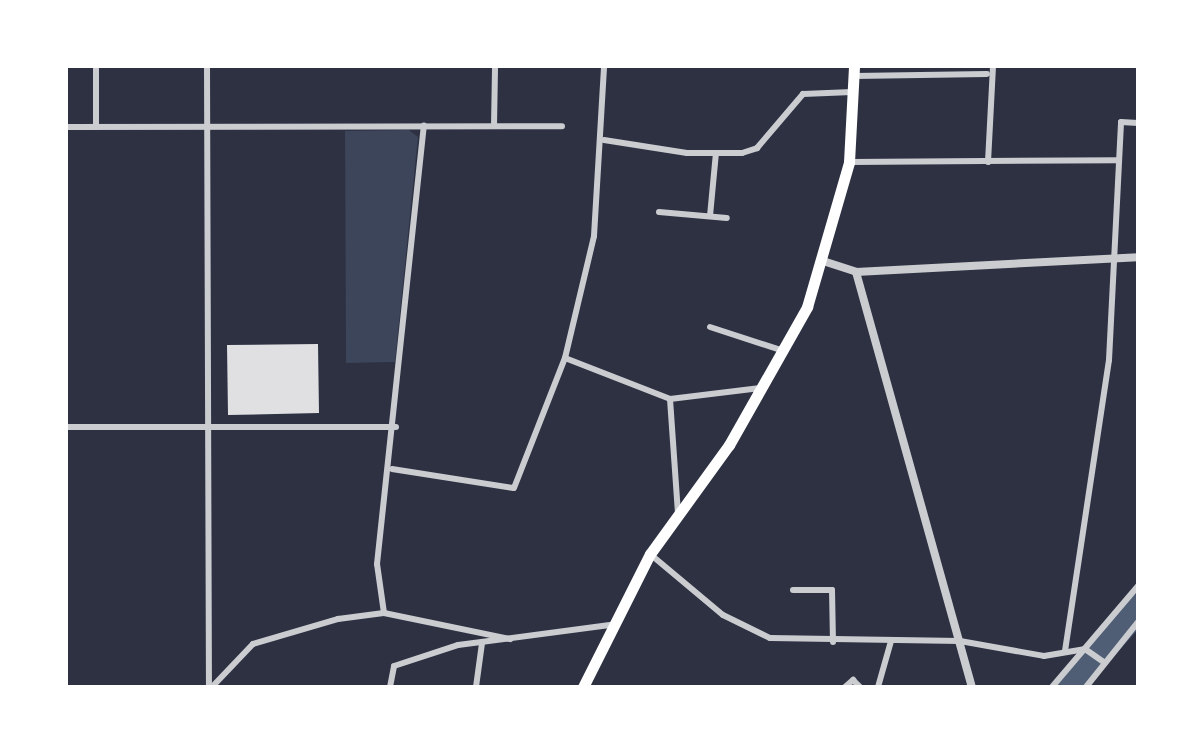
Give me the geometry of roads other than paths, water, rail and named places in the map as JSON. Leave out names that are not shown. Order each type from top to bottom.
[{"type":"highway","points":[[583,687],[610,625],[650,554],[763,389],[784,351],[823,261],[849,162],[854,71]]},
{"type":"street","points":[[96,66],[96,127]]},
{"type":"street","points":[[207,66],[211,687]]},
{"type":"street","points":[[494,126],[495,66]]},
{"type":"street","points":[[392,469],[514,488],[565,358],[594,236],[604,140],[604,66]]},
{"type":"street","points":[[988,162],[987,74],[993,66]]},
{"type":"street","points":[[854,71],[987,74]]},
{"type":"street","points":[[604,140],[716,153],[757,148],[803,94],[852,92]]},
{"type":"street","points":[[1065,651],[1099,443],[1116,261],[1121,122],[1138,123]]},
{"type":"street","points":[[384,613],[377,564],[392,469],[424,126]]},
{"type":"street","points":[[66,127],[562,126]]},
{"type":"street","points":[[710,216],[716,153]]},
{"type":"street","points":[[849,162],[1118,160]]},
{"type":"street","points":[[659,212],[727,218]]},
{"type":"street","points":[[823,261],[856,272],[1116,261],[1138,257]]},
{"type":"street","points":[[856,272],[972,687]]},
{"type":"street","points":[[710,327],[784,351]]},
{"type":"street","points":[[565,358],[670,399],[748,385],[763,389]]},
{"type":"street","points":[[670,399],[678,513]]},
{"type":"street","points":[[66,427],[396,427]]},
{"type":"street","points":[[650,554],[742,628],[833,642],[960,641],[1044,656],[1085,649],[1105,663]]},
{"type":"street","points":[[1052,687],[1138,586]]},
{"type":"street","points":[[793,590],[832,590],[833,642]]},
{"type":"street","points":[[211,687],[253,644],[282,630],[384,613],[510,639]]},
{"type":"street","points":[[1086,687],[1138,622]]},
{"type":"street","points":[[390,687],[394,666],[482,643],[610,625]]},
{"type":"street","points":[[878,687],[891,641]]},
{"type":"street","points":[[476,687],[482,643]]},
{"type":"street","points":[[845,687],[853,680],[860,687]]},
{"type":"waterway","points":[[1068,687],[1138,608]]}]
